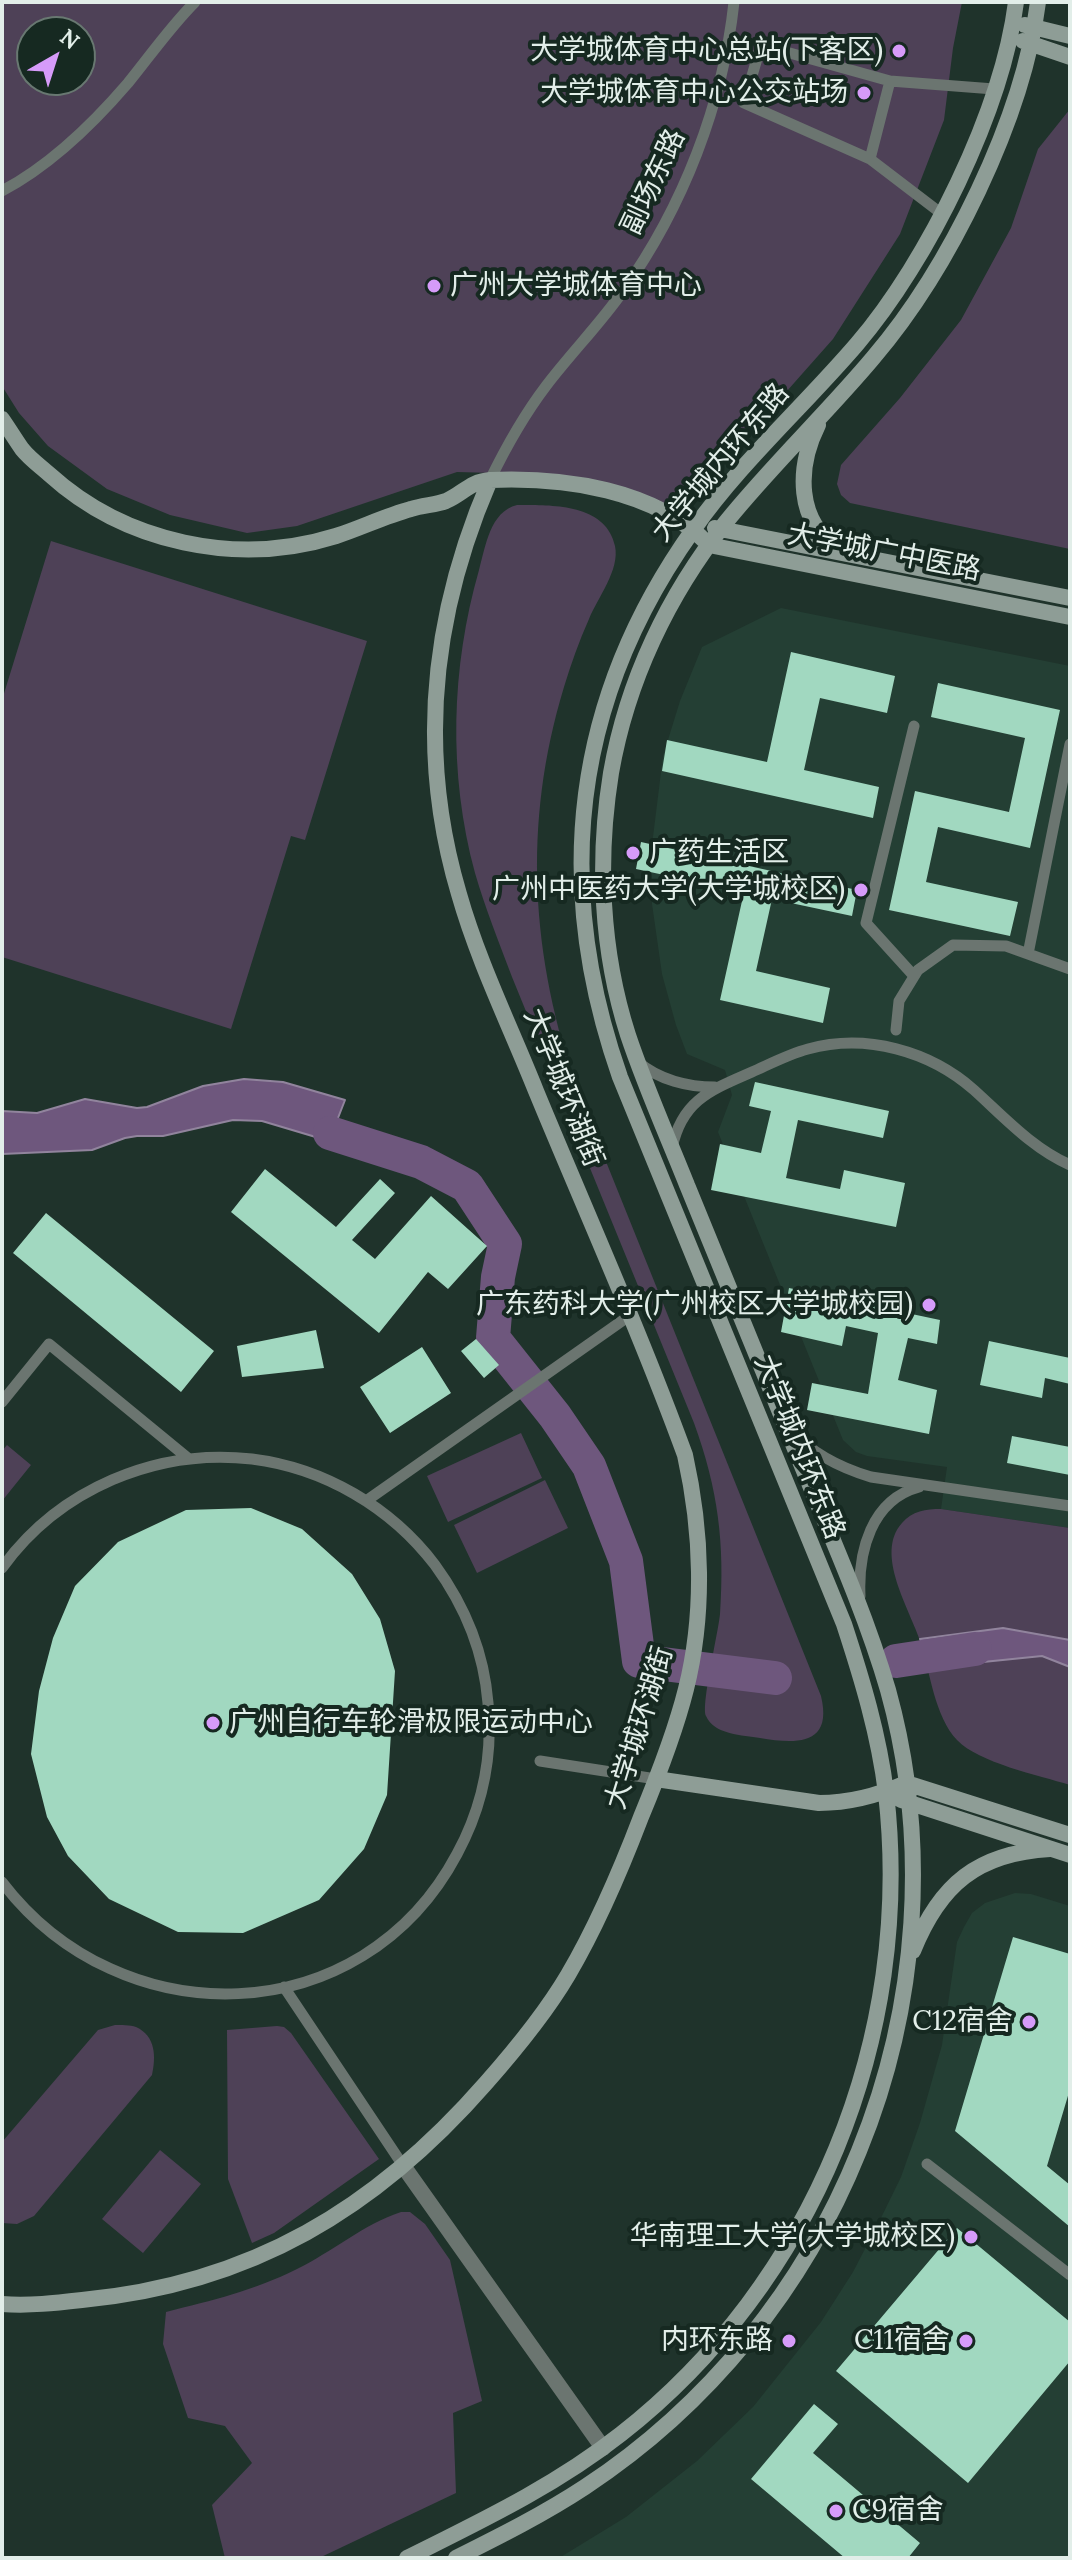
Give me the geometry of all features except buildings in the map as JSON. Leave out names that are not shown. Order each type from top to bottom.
[{"type":"main road","name":"大学城内环东路","points":[[407,2558],[528,2497],[603,2448],[672,2390],[715,2344],[745,2308],[785,2250],[828,2170],[857,2093],[875,2028],[889,1933],[891,1883],[886,1792],[872,1715],[844,1624],[605,1035],[584,936],[582,845],[585,801],[597,733],[630,636],[694,529],[728,486],[865,334],[909,271],[942,214],[977,136],[994,89],[1016,2]]},
{"type":"main road","name":"大学城内环东路","points":[[456,2558],[539,2516],[590,2484],[687,2406],[732,2359],[763,2321],[821,2231],[859,2153],[896,2033],[907,1967],[913,1883],[909,1804],[893,1710],[860,1607],[637,1061],[617,992],[606,934],[603,877],[607,804],[618,738],[650,645],[677,594],[722,528],[889,339],[916,302],[950,245],[997,144],[1032,36],[1038,2]]},
{"type":"main road","points":[[1011,29],[1032,36],[1070,57]]},
{"type":"main road","points":[[1032,36],[1070,36]]},
{"type":"main road","points":[[825,412],[806,462],[804,496],[814,525],[845,553]]},
{"type":"main road","points":[[2,419],[24,451],[93,508],[130,527],[213,548],[303,545],[409,509],[446,501],[482,481]]},
{"type":"main road","name":"大学城广中医路","points":[[482,481],[531,479],[582,485],[635,500],[694,529],[709,545],[1070,617]]},
{"type":"main road","name":"大学城环湖街","points":[[2,2304],[42,2304],[137,2294],[221,2272],[293,2240],[333,2217],[404,2167],[446,2127],[513,2052],[567,1976],[613,1890],[686,1690],[693,1651],[699,1564],[694,1494],[685,1455],[478,946],[459,896],[442,818],[434,720],[442,638],[482,481]]},
{"type":"main road","name":"大学城广中医路","points":[[694,529],[722,528],[1070,598]]},
{"type":"main road","points":[[656,1779],[819,1803],[886,1792],[906,1783],[1070,1835]]},
{"type":"main road","points":[[886,1792],[909,1804],[1070,1855]]},
{"type":"main road","points":[[907,1967],[928,1921],[954,1884],[990,1860],[1009,1854],[1050,1849]]},
{"type":"street","points":[[404,2167],[603,2448]]},
{"type":"lane","points":[[2,191],[47,162],[87,126],[195,2]]},
{"type":"lane","name":"副场东路","points":[[482,481],[538,398],[624,290],[669,215],[714,103],[734,2]]},
{"type":"lane","points":[[942,214],[870,159],[744,103],[761,45],[890,81],[994,89]]},
{"type":"lane","points":[[870,159],[890,81]]},
{"type":"lane","points":[[914,726],[866,923],[914,976]]},
{"type":"lane","points":[[1028,954],[1070,744]]},
{"type":"lane","points":[[896,1030],[899,1001],[918,970],[953,945],[1006,946],[1070,969]]},
{"type":"lane","points":[[672,1148],[685,1114],[699,1098],[716,1087],[809,1049],[851,1043],[896,1048],[938,1064],[957,1076],[1039,1148],[1070,1165]]},
{"type":"lane","points":[[637,1061],[664,1078],[693,1086],[716,1087]]},
{"type":"lane","points":[[366,1501],[629,1316]]},
{"type":"lane","points":[[2,1402],[49,1344],[189,1459]]},
{"type":"lane","points":[[784,1423],[806,1445],[841,1467],[871,1477],[1070,1506]]},
{"type":"lane","points":[[2,1568],[38,1527],[85,1493],[138,1470],[189,1459],[234,1458],[280,1464],[329,1481],[366,1501],[397,1524],[443,1576],[478,1649],[486,1688],[489,1734],[486,1768],[477,1808],[460,1850],[442,1880],[416,1911],[387,1938],[322,1975],[284,1987],[215,1995],[169,1989],[130,1979],[98,1965],[59,1940],[25,1909],[2,1882]]},
{"type":"lane","points":[[860,1607],[861,1560],[878,1515],[890,1503],[923,1485]]},
{"type":"lane","points":[[540,1761],[656,1779]]},
{"type":"lane","points":[[284,1987],[404,2167]]},
{"type":"lane","points":[[927,2164],[1070,2275]]},
{"type":"shaded area","name":"广州大学城体育中心","points":[[2,2],[962,2],[944,120],[900,234],[833,339],[748,435],[668,509],[532,474],[457,472],[297,526],[247,533],[170,515],[107,489],[48,446],[19,413],[2,386]]},
{"type":"shaded area","points":[[1070,109],[1070,549],[850,503],[841,495],[837,484],[841,465],[900,398],[961,320],[1011,228],[1038,149]]},
{"type":"shaded area","points":[[517,505],[545,505],[589,514],[601,521],[610,532],[615,546],[611,574],[575,653],[551,738],[538,840],[542,941],[550,991],[578,1092],[821,1696],[822,1724],[816,1733],[798,1741],[722,1731],[706,1716],[721,1588],[718,1517],[709,1471],[694,1423],[492,925],[466,835],[460,797],[456,721],[463,645],[490,531],[501,515]]},
{"type":"shaded area","points":[[51,541],[367,641],[305,840],[291,836],[231,1029],[2,957],[2,700]]},
{"type":"shaded area","name":"广州中医药大学(大学城校区)","points":[[781,608],[1070,666],[1070,1528],[941,1509],[947,1467],[867,1456],[856,1452],[843,1440],[718,1132],[732,1095],[725,1070],[687,1054],[676,1025],[662,974],[652,904],[651,853],[663,756],[680,701],[702,647]]},
{"type":"shaded area","points":[[244,1079],[283,1082],[345,1100],[329,1141],[262,1121],[233,1120],[163,1136],[125,1138],[92,1150],[2,1154],[2,1111],[37,1113],[85,1099],[147,1107],[203,1086]]},
{"type":"shaded area","points":[[521,1433],[542,1478],[448,1522],[427,1476]]},
{"type":"shaded area","points":[[7,1445],[31,1465],[2,1501],[2,1451]]},
{"type":"shaded area","points":[[545,1480],[568,1528],[477,1573],[454,1525]]},
{"type":"shaded area","points":[[941,1509],[1070,1528],[1070,1785],[979,1755],[957,1740],[943,1719],[921,1643],[897,1582],[892,1550],[894,1536],[906,1519],[920,1512]]},
{"type":"shaded area","points":[[1003,1628],[1070,1640],[1070,1667],[1042,1656],[934,1667],[920,1639]]},
{"type":"shaded area","name":"华南理工大学(大学城校区)","points":[[1015,1893],[1031,1894],[1070,1906],[1070,2558],[559,2558],[626,2517],[697,2461],[753,2407],[821,2322],[853,2272],[901,2177],[942,2045],[957,1942],[972,1913],[985,1903]]},
{"type":"shaded area","points":[[115,2025],[136,2027],[148,2036],[154,2054],[152,2075],[34,2216],[17,2224],[2,2223],[2,2142],[98,2030]]},
{"type":"shaded area","points":[[277,2026],[291,2033],[379,2159],[274,2233],[252,2243],[228,2179],[227,2030]]},
{"type":"shaded area","points":[[160,2150],[201,2184],[143,2253],[102,2219]]},
{"type":"shaded area","points":[[401,2212],[410,2212],[425,2224],[450,2260],[482,2401],[453,2413],[456,2493],[319,2558],[225,2558],[212,2505],[252,2463],[225,2426],[188,2418],[163,2344],[166,2312],[281,2277]]},
{"type":"waterway","points":[[330,1133],[421,1162],[467,1186],[505,1244],[498,1277],[493,1338],[555,1416],[589,1466],[626,1561],[639,1661],[775,1678]]},
{"type":"waterway","points":[[896,1661],[975,1649]]},
{"type":"place","name":"大学城体育中心总站(下客区)","points":[[899,51]]},
{"type":"place","name":"大学城体育中心公交站场","points":[[864,93]]},
{"type":"place","name":"广州大学城体育中心","points":[[434,286]]},
{"type":"place","name":"广药生活区","points":[[633,853]]},
{"type":"place","name":"广州中医药大学(大学城校区)","points":[[861,890]]},
{"type":"place","name":"广东药科大学(广州校区大学城校园)","points":[[929,1305]]},
{"type":"place","name":"广州自行车轮滑极限运动中心","points":[[213,1723]]},
{"type":"place","name":"C12宿舍","points":[[1029,2022]]},
{"type":"place","name":"华南理工大学(大学城校区)","points":[[971,2237]]},
{"type":"place","name":"内环东路","points":[[789,2341]]},
{"type":"place","name":"C11宿舍","points":[[966,2341]]},
{"type":"place","name":"C9宿舍","points":[[836,2511]]}]
